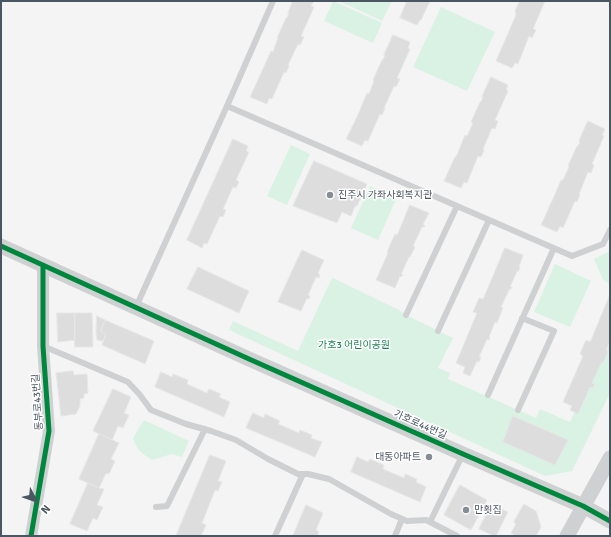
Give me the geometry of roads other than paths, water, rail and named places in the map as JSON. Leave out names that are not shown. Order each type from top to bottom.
[{"type":"street","points":[[1,246],[136,307]]},
{"type":"street","name":"동부로43번길","points":[[31,536],[50,431],[43,346],[43,265]]},
{"type":"street","name":"가호로44번길","points":[[136,307],[249,359],[583,506],[610,521]]},
{"type":"street","points":[[567,536],[610,458]]},
{"type":"lane","points":[[136,307],[228,106],[273,1]]},
{"type":"lane","points":[[228,106],[572,256],[603,244],[610,230]]},
{"type":"lane","points":[[406,315],[457,206]]},
{"type":"lane","points":[[438,331],[489,220]]},
{"type":"lane","points":[[488,395],[554,248]]},
{"type":"lane","points":[[518,410],[554,331],[522,318]]},
{"type":"lane","points":[[43,346],[128,382],[151,410],[186,424],[236,440],[268,459],[298,474],[308,474],[329,479],[402,519],[407,521],[426,520],[456,536]]},
{"type":"lane","points":[[156,507],[168,506],[205,429]]},
{"type":"lane","points":[[430,522],[463,454]]},
{"type":"lane","points":[[276,536],[303,474]]},
{"type":"lane","points":[[395,536],[402,519]]},
{"type":"place","name":"진주시 가좌사회복지관","points":[[330,195]]},
{"type":"place","name":"대동아파트","points":[[429,457]]},
{"type":"place","name":"만횟집","points":[[466,510]]},
{"type":"park label","name":"가호3 어린이공원","points":[[354,345]]}]
